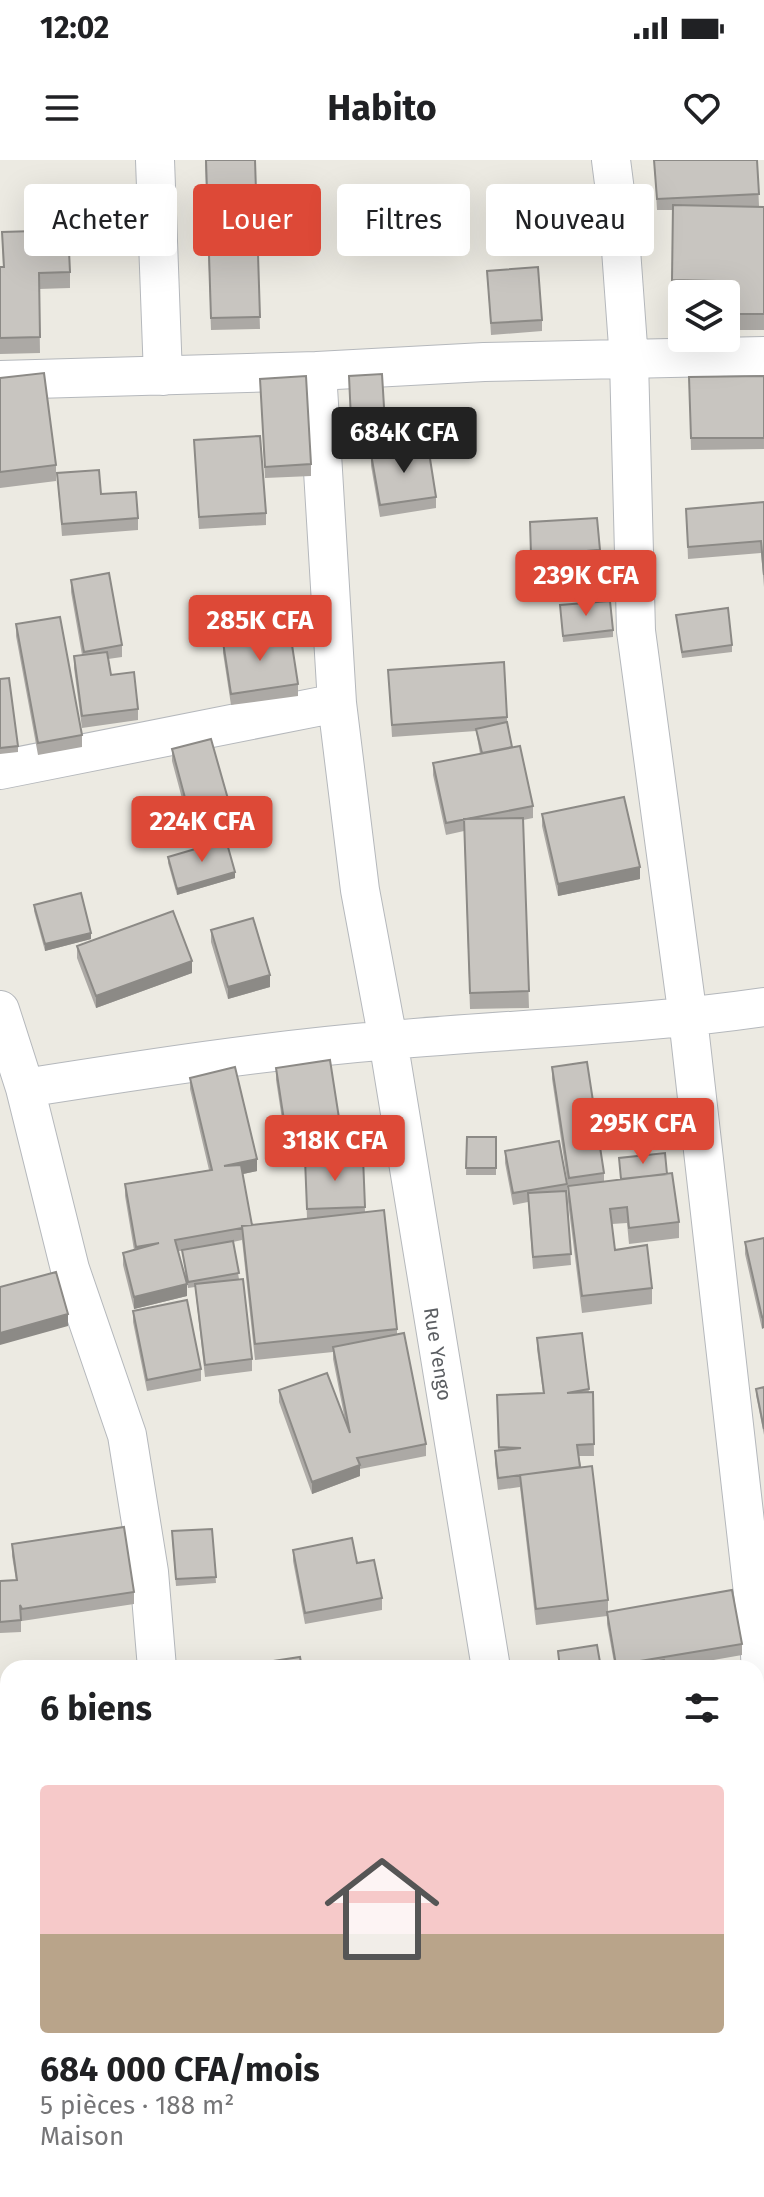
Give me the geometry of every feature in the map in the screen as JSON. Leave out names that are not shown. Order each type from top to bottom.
[{"type":"street","points":[[155,160],[163,376]]},
{"type":"street","points":[[611,160],[619,222],[629,360],[636,631],[688,1018],[760,1660]]},
{"type":"street","points":[[0,380],[317,371],[484,362],[764,356]]},
{"type":"street","name":"Rue Yengo","points":[[317,371],[337,703],[360,890],[388,1040],[490,1660]]},
{"type":"street","points":[[0,770],[337,703]]},
{"type":"street","points":[[25,1088],[213,1059],[388,1040],[688,1018],[764,1007]]},
{"type":"street","points":[[0,1010],[25,1088],[70,1269],[127,1435],[149,1572],[156,1660]]},
{"type":"building","points":[[206,160],[255,160],[256,184],[207,184]]},
{"type":"building","points":[[654,160],[757,160],[759,194],[657,199]]},
{"type":"building","points":[[673,205],[764,207],[764,314],[740,314],[740,280],[672,280]]},
{"type":"building","points":[[24,231],[24,256],[69,256],[70,272],[39,273],[40,337],[0,338],[0,267],[4,267],[2,232]]},
{"type":"building","points":[[209,256],[258,256],[260,317],[211,318]]},
{"type":"building","points":[[538,267],[542,320],[491,323],[487,271]]},
{"type":"building","points":[[44,373],[56,465],[0,472],[0,378]]},
{"type":"building","points":[[382,374],[386,440],[352,442],[349,376]]},
{"type":"building","points":[[306,376],[311,464],[265,467],[260,379]]},
{"type":"building","points":[[764,376],[764,438],[691,438],[689,377]]},
{"type":"building","points":[[260,436],[266,513],[199,517],[194,440]]},
{"type":"building","points":[[428,446],[436,497],[380,505],[371,454]]},
{"type":"building","points":[[99,470],[101,494],[136,492],[138,518],[62,524],[57,473]]},
{"type":"building","points":[[764,502],[764,575],[761,541],[688,547],[686,509]]},
{"type":"building","points":[[597,518],[600,550],[531,555],[530,522]]},
{"type":"building","points":[[109,573],[122,645],[84,652],[71,580]]},
{"type":"building","points":[[610,601],[613,630],[563,636],[560,605]]},
{"type":"building","points":[[728,608],[732,645],[682,652],[676,615]]},
{"type":"building","points":[[60,617],[82,735],[38,743],[16,624]]},
{"type":"building","points":[[290,632],[298,684],[231,694],[223,642]]},
{"type":"building","points":[[107,652],[111,675],[134,672],[138,709],[82,716],[74,656]]},
{"type":"building","points":[[504,662],[507,717],[392,725],[388,670]]},
{"type":"building","points":[[9,678],[18,746],[0,748],[0,679]]},
{"type":"building","points":[[507,722],[512,747],[482,753],[476,729]]},
{"type":"building","points":[[211,739],[228,799],[188,809],[172,749]]},
{"type":"building","points":[[520,746],[533,806],[446,823],[433,763]]},
{"type":"building","points":[[624,797],[640,867],[558,884],[542,814]]},
{"type":"building","points":[[523,818],[529,991],[470,993],[464,819]]},
{"type":"building","points":[[226,840],[235,872],[177,889],[168,857]]},
{"type":"building","points":[[81,893],[91,933],[45,944],[34,905]]},
{"type":"building","points":[[173,911],[192,961],[96,996],[77,946]]},
{"type":"building","points":[[253,918],[270,975],[228,987],[211,930]]},
{"type":"building","points":[[330,1060],[339,1118],[285,1127],[276,1068]]},
{"type":"building","points":[[587,1062],[604,1173],[569,1178],[552,1067]]},
{"type":"building","points":[[235,1067],[257,1159],[224,1166],[241,1165],[252,1225],[175,1240],[187,1284],[134,1297],[123,1253],[159,1243],[136,1247],[125,1184],[212,1170],[190,1078]]},
{"type":"building","points":[[467,1137],[496,1137],[496,1168],[466,1168]]},
{"type":"building","points":[[559,1141],[567,1184],[513,1193],[505,1151]]},
{"type":"building","points":[[665,1153],[667,1174],[621,1179],[619,1158]]},
{"type":"building","points":[[363,1157],[365,1207],[307,1209],[305,1159]]},
{"type":"building","points":[[672,1173],[679,1222],[629,1228],[627,1207],[610,1209],[615,1250],[647,1245],[652,1288],[582,1296],[568,1186]]},
{"type":"building","points":[[566,1191],[571,1254],[533,1257],[528,1193]]},
{"type":"building","points":[[384,1210],[397,1329],[255,1344],[242,1226]]},
{"type":"building","points":[[764,1238],[764,1316],[762,1317],[745,1242]]},
{"type":"building","points":[[233,1241],[239,1273],[188,1282],[182,1250]]},
{"type":"building","points":[[56,1272],[68,1314],[0,1333],[0,1287]]},
{"type":"building","points":[[243,1279],[252,1359],[205,1365],[195,1284]]},
{"type":"building","points":[[187,1300],[201,1369],[147,1380],[133,1311]]},
{"type":"building","points":[[404,1333],[426,1444],[357,1458],[360,1465],[312,1482],[279,1390],[327,1373],[350,1433],[333,1347]]},
{"type":"building","points":[[582,1333],[589,1389],[567,1393],[593,1392],[594,1444],[577,1445],[580,1467],[498,1478],[495,1451],[521,1448],[499,1447],[497,1395],[544,1393],[537,1338]]},
{"type":"building","points":[[764,1387],[764,1429],[756,1389]]},
{"type":"building","points":[[592,1466],[608,1600],[536,1609],[520,1475]]},
{"type":"building","points":[[124,1527],[134,1592],[22,1609],[20,1605],[21,1620],[0,1622],[0,1581],[17,1580],[12,1544]]},
{"type":"building","points":[[212,1529],[216,1577],[176,1579],[172,1531]]},
{"type":"building","points":[[352,1538],[357,1563],[374,1560],[382,1598],[305,1613],[293,1550]]},
{"type":"building","points":[[732,1590],[742,1644],[646,1660],[615,1660],[607,1612]]},
{"type":"building","points":[[597,1645],[600,1660],[559,1660],[558,1651]]}]
